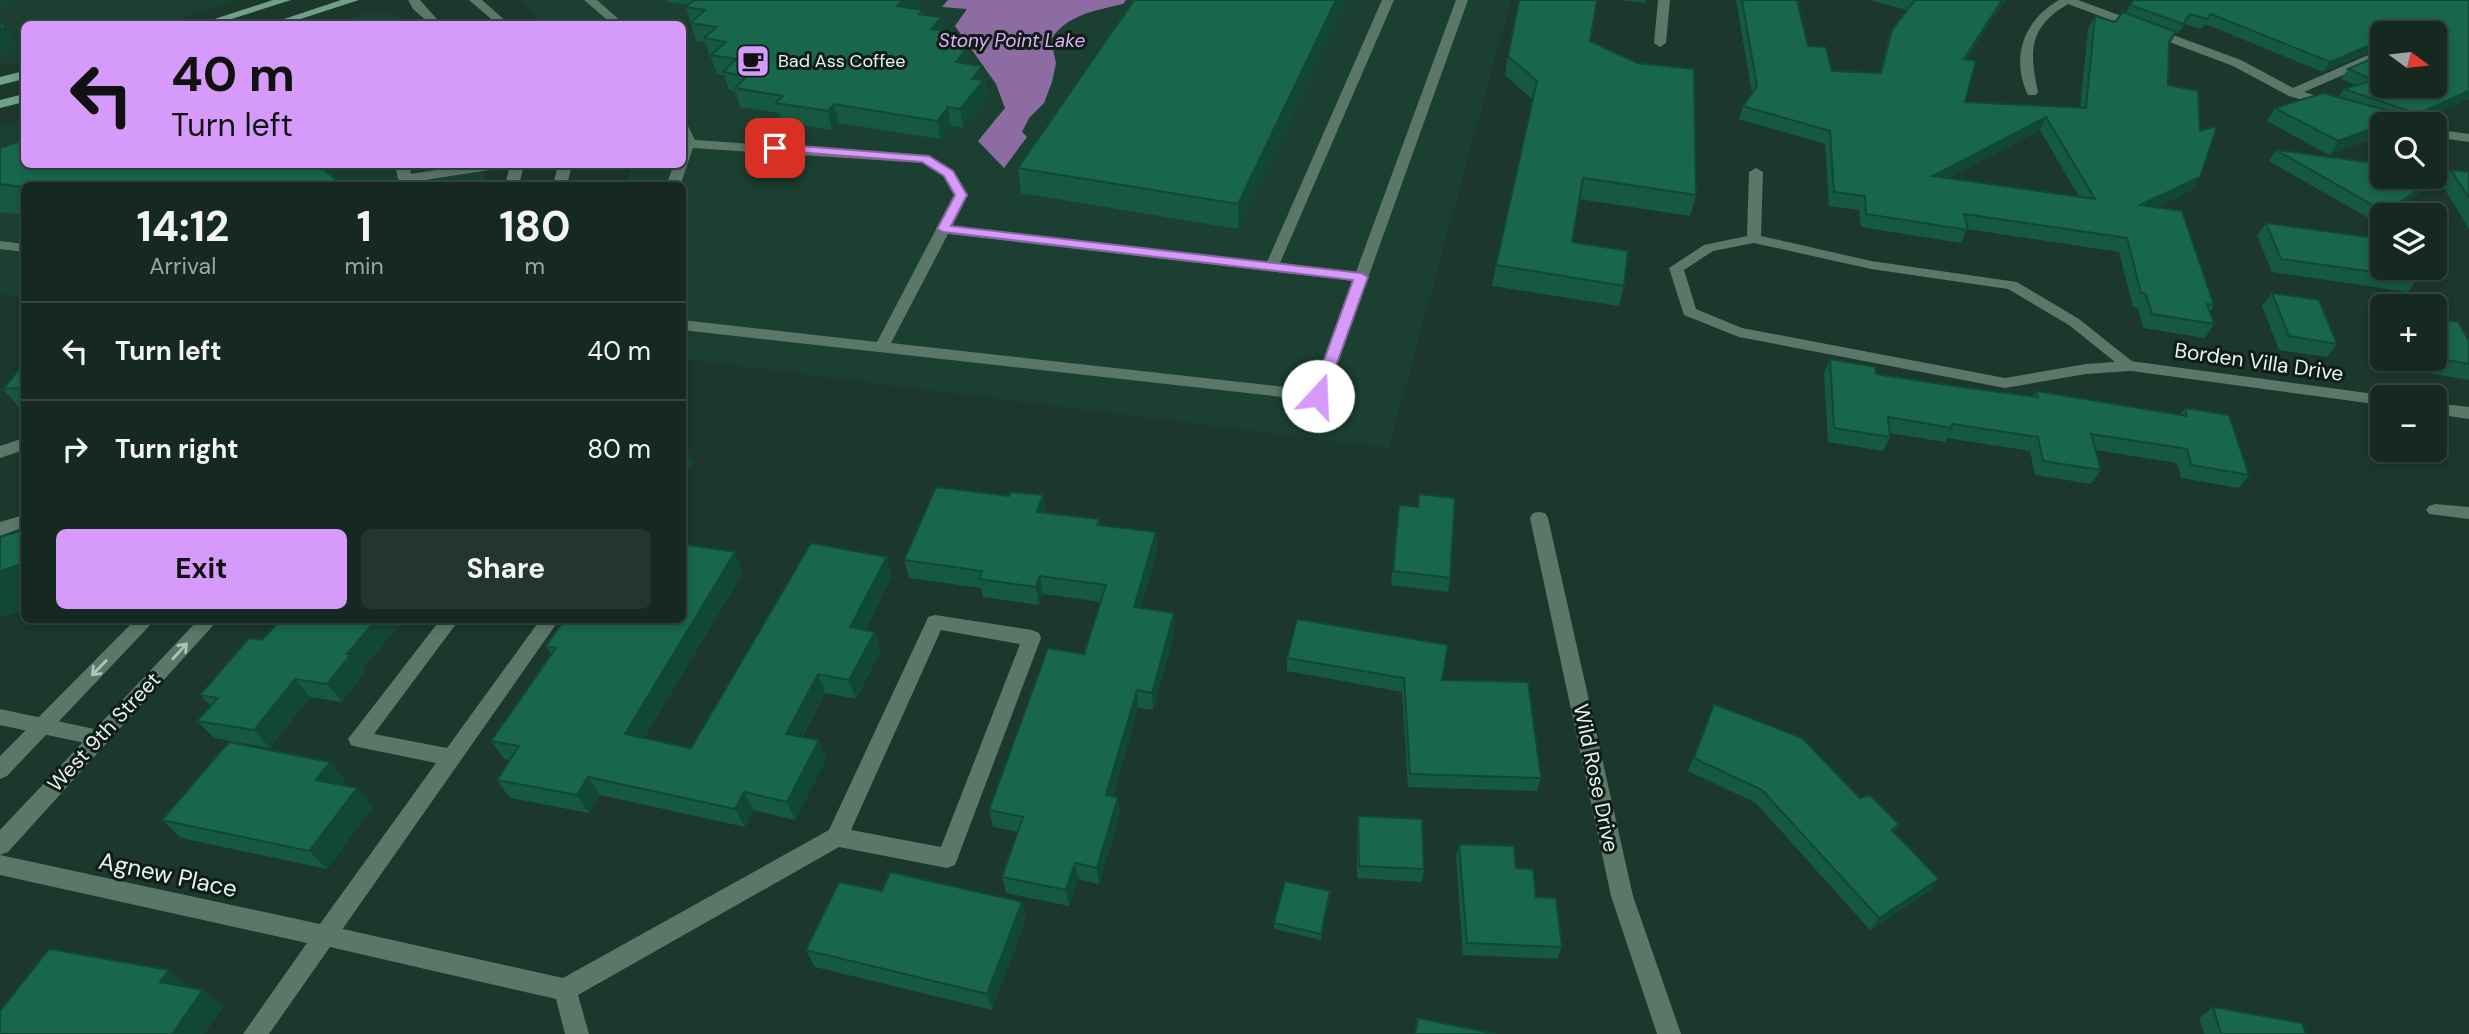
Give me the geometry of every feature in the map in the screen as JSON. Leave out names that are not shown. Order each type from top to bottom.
[{"type":"main road","points":[[215,21],[285,0]]},
{"type":"main road","points":[[285,21],[353,0]]},
{"type":"main road","points":[[0,81],[21,76]]},
{"type":"main road","points":[[0,104],[21,99]]},
{"type":"street","points":[[414,0],[433,21]]},
{"type":"street","points":[[475,0],[500,21]]},
{"type":"street","points":[[590,0],[614,21]]},
{"type":"street","points":[[1272,266],[1388,0]]},
{"type":"street","points":[[686,326],[1318,396],[1462,0]]},
{"type":"street","points":[[1660,43],[1664,0]]},
{"type":"street","points":[[2032,92],[2025,63],[2027,37],[2047,10],[2067,0],[2237,63],[2293,93],[2342,107]]},
{"type":"street","points":[[2293,93],[2370,58]]},
{"type":"street","points":[[2447,134],[2469,138]]},
{"type":"street","points":[[686,143],[925,159],[948,173],[961,195],[881,348]]},
{"type":"street","points":[[403,176],[470,168]]},
{"type":"street","points":[[1756,172],[1754,239],[1871,265],[2012,285],[2074,322],[2130,366]]},
{"type":"street","points":[[943,229],[1361,277]]},
{"type":"street","name":"Borden Villa Drive","points":[[1754,239],[1709,248],[1676,268],[1689,312],[1739,332],[2005,383],[2086,369],[2130,366],[2370,398]]},
{"type":"street","points":[[0,245],[21,248]]},
{"type":"street","points":[[2447,410],[2469,413]]},
{"type":"street","points":[[0,452],[21,445]]},
{"type":"street","points":[[2435,510],[2469,513]]},
{"type":"street","name":"Wild Rose Drive","points":[[1539,518],[1622,896],[1670,1034]]},
{"type":"street","points":[[0,529],[21,522]]},
{"type":"street","points":[[577,1034],[565,990],[837,836],[935,622],[1032,638],[947,858],[837,836]]},
{"type":"street","points":[[0,770],[143,623]]},
{"type":"street","name":"West 9th Street","points":[[0,845],[206,623]]},
{"type":"street","points":[[448,623],[358,739],[452,758]]},
{"type":"street","points":[[255,1034],[548,623]]},
{"type":"street","points":[[0,717],[99,738]]},
{"type":"street","name":"Agnew Place","points":[[0,864],[565,990]]},
{"type":"shaded area","points":[[0,0],[240,0],[171,21],[21,21],[21,62],[0,66]]},
{"type":"shaded area","points":[[518,0],[1511,0],[1389,448],[686,359],[686,182],[628,182],[630,168],[686,168],[686,21],[541,21]]},
{"type":"shaded area","points":[[367,13],[394,14],[402,21],[342,21]]},
{"type":"shaded area","points":[[21,120],[21,168],[484,168],[485,179],[484,182],[21,182],[21,297],[0,294],[0,125]]},
{"type":"water","name":"Stony Point Lake","points":[[948,0],[1126,0],[1123,4],[1073,19],[1051,40],[1056,63],[1052,82],[1044,103],[1029,118],[1022,132],[1027,137],[1004,168],[978,141],[1005,108],[996,84],[955,26],[967,9],[942,7]]},
{"type":"building","points":[[694,0],[903,0],[897,6],[923,10],[919,14],[942,17],[931,29],[953,32],[942,45],[967,48],[956,62],[982,66],[972,79],[984,80],[960,109],[948,107],[937,121],[834,104],[828,111],[776,103],[783,96],[735,88],[747,76],[723,72],[736,59],[711,55],[726,42],[704,38],[717,27],[690,23],[705,10],[686,7]]},
{"type":"building","points":[[1134,0],[1336,0],[1238,204],[1018,168]]},
{"type":"building","points":[[1519,0],[1597,0],[1590,41],[1637,63],[1694,69],[1696,195],[1583,178],[1572,242],[1628,251],[1624,286],[1496,265],[1537,81],[1508,56]]},
{"type":"building","points":[[1742,0],[1797,0],[1808,46],[1826,47],[1832,71],[1881,73],[1892,30],[1915,0],[2002,0],[1964,59],[1976,61],[1965,102],[2086,108],[2095,16],[2115,22],[2123,12],[2176,32],[2169,42],[2168,85],[2198,91],[2200,131],[2217,126],[2200,177],[2140,205],[2182,211],[2214,305],[2207,304],[2214,324],[2152,314],[2146,294],[2141,293],[2127,238],[1964,214],[1968,230],[1866,214],[1865,196],[1834,192],[1830,131],[1743,106],[1757,86]],"holes":[[[2046,117],[2095,199],[1933,176]]]},
{"type":"building","points":[[2134,0],[2469,0],[2469,91],[2422,112],[2412,112],[2371,98],[2447,98],[2447,21],[2370,21],[2370,45],[2330,62],[2211,14],[2207,19],[2190,14],[2183,24],[2130,5]]},
{"type":"building","points":[[2370,59],[2370,78],[2348,69]]},
{"type":"building","points":[[2370,81],[2370,98],[2344,89]]},
{"type":"building","points":[[2323,93],[2393,112],[2370,112],[2370,129],[2338,141],[2275,108]]},
{"type":"building","points":[[21,141],[21,168],[322,168],[339,182],[21,182],[21,187],[0,184],[0,148]]},
{"type":"building","points":[[2276,150],[2370,162],[2370,189],[2419,189],[2398,203],[2370,203]]},
{"type":"building","points":[[2451,170],[2469,172],[2469,198]]},
{"type":"building","points":[[2266,223],[2370,237],[2370,271],[2281,259]]},
{"type":"building","points":[[2272,293],[2319,300],[2337,344],[2289,336]]},
{"type":"building","points":[[2447,320],[2458,322],[2469,341],[2469,364],[2447,360]]},
{"type":"building","points":[[1830,359],[1875,367],[1876,374],[1961,387],[2038,397],[2036,391],[2187,416],[2185,408],[2229,415],[2249,475],[2191,465],[2187,449],[2091,434],[2101,470],[2043,461],[2038,437],[1952,424],[1952,428],[1888,417],[1890,437],[1834,428]]},
{"type":"building","points":[[21,368],[21,387],[3,389]]},
{"type":"building","points":[[936,487],[1009,496],[1011,492],[1043,495],[1037,512],[1099,519],[1097,525],[1156,532],[1134,607],[1174,613],[1152,693],[1137,690],[1106,795],[1118,797],[1097,868],[1075,863],[1066,890],[1002,877],[1023,817],[989,810],[1048,648],[1084,654],[1106,585],[1040,576],[1036,587],[979,579],[982,571],[904,560]]},
{"type":"building","points":[[1419,494],[1455,498],[1450,578],[1393,571],[1399,505],[1418,507]]},
{"type":"building","points":[[21,531],[21,564],[0,571],[0,537]]},
{"type":"building","points":[[811,543],[887,557],[850,627],[875,632],[849,680],[818,674],[786,734],[819,740],[787,802],[744,792],[735,809],[588,777],[577,795],[497,780],[519,746],[491,741],[556,648],[546,646],[562,623],[686,623],[686,545],[735,552],[625,734],[691,748]]},
{"type":"building","points":[[1297,619],[1448,645],[1442,680],[1528,682],[1541,778],[1410,774],[1404,678],[1287,658]]},
{"type":"building","points":[[278,623],[373,623],[347,654],[351,654],[327,684],[295,679],[254,730],[197,721],[218,698],[200,695],[249,638],[262,640]]},
{"type":"building","points":[[1714,704],[1802,738],[1860,798],[1870,795],[1899,824],[1892,830],[1939,879],[1879,918],[1762,790],[1694,758]]},
{"type":"building","points":[[229,742],[330,762],[316,780],[357,788],[309,851],[162,820]]},
{"type":"building","points":[[1358,816],[1422,819],[1424,869],[1359,866]]},
{"type":"building","points":[[1459,844],[1514,846],[1516,868],[1533,869],[1536,897],[1556,898],[1562,947],[1467,943]]},
{"type":"building","points":[[890,872],[1022,902],[987,994],[806,950],[839,882],[882,891]]},
{"type":"building","points":[[1285,881],[1330,891],[1321,934],[1274,923]]},
{"type":"building","points":[[49,949],[169,970],[160,982],[203,990],[172,1034],[0,1034],[0,1011]]},
{"type":"building","points":[[2213,1007],[2302,1023],[2306,1034],[2221,1034]]},
{"type":"building","points":[[1418,1018],[1496,1034],[1415,1034]]},
{"type":"place","name":"Bad Ass Coffee","points":[[753,61]]},
{"type":"route","points":[[775,148],[925,159],[948,173],[961,195],[943,229],[1361,277],[1318,396]]}]
